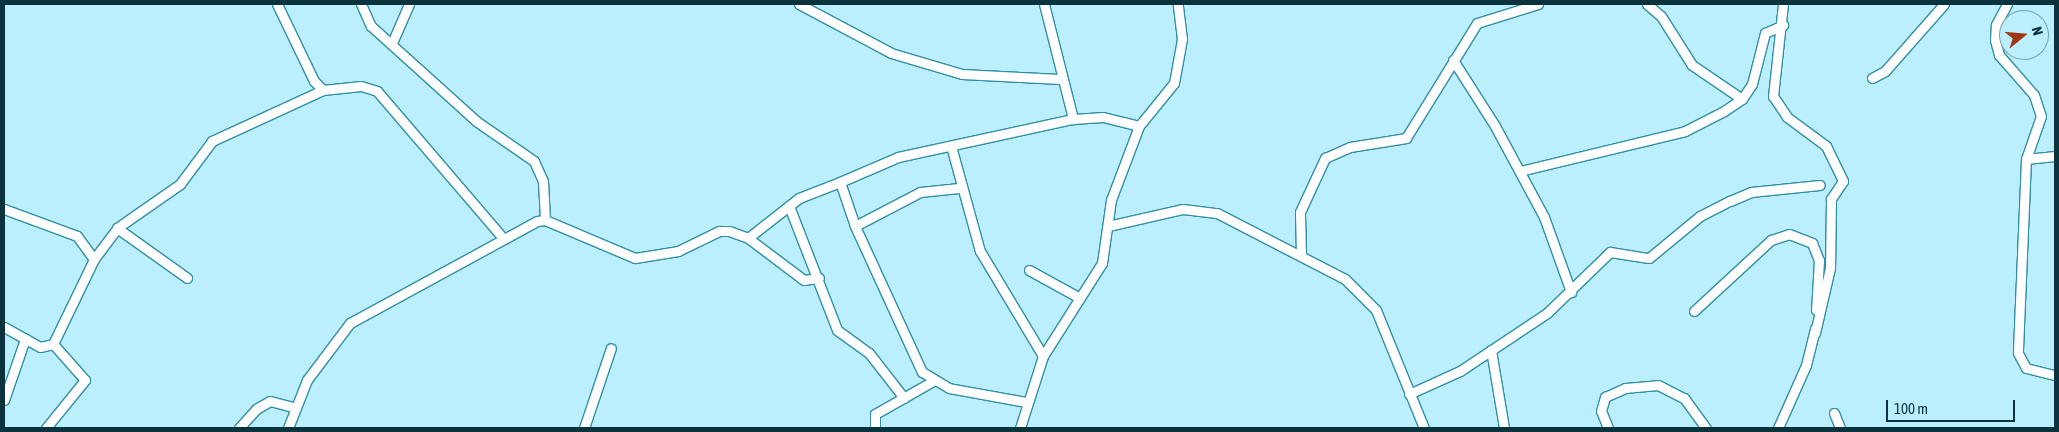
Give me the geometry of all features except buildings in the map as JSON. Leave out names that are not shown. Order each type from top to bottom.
[{"type":"street","points":[[278,4],[303,65],[323,90]]},
{"type":"street","points":[[361,4],[367,21],[476,121],[534,162],[543,181],[545,220]]},
{"type":"street","points":[[392,43],[409,4]]},
{"type":"street","points":[[799,4],[891,53],[962,74],[1060,79]]},
{"type":"street","points":[[1044,4],[1054,29],[1060,79],[1073,119]]},
{"type":"street","points":[[1020,428],[1026,402],[1043,356],[1102,263],[1118,175],[1139,126],[1174,83],[1182,39],[1178,4]]},
{"type":"street","points":[[1300,254],[1300,212],[1325,158],[1350,148],[1406,138],[1453,60],[1484,18],[1538,4]]},
{"type":"street","points":[[1647,4],[1661,16],[1692,65],[1742,99]]},
{"type":"street","points":[[1778,428],[1815,333],[1830,268],[1831,199],[1843,181],[1826,146],[1787,117],[1773,96],[1783,25],[1783,4]]},
{"type":"street","points":[[1872,78],[1885,71],[1944,4]]},
{"type":"street","points":[[2007,4],[1996,25],[1999,54],[2040,105],[2040,116],[2026,159],[2018,353],[2026,368],[2055,375]]},
{"type":"street","points":[[1520,171],[1685,131],[1742,99],[1758,70],[1765,32],[1783,25]]},
{"type":"street","points":[[1453,60],[1520,171],[1544,217],[1571,292]]},
{"type":"street","points":[[52,344],[94,260],[117,228],[180,184],[212,141],[323,90],[361,86],[377,91],[504,239]]},
{"type":"street","points":[[748,238],[789,206],[898,156],[1073,119],[1103,117],[1139,126]]},
{"type":"street","points":[[951,146],[959,188],[980,251],[1043,356]]},
{"type":"street","points":[[2026,159],[2055,156]]},
{"type":"street","points":[[840,182],[855,226],[914,359],[933,381],[1026,402]]},
{"type":"street","points":[[1409,394],[1460,371],[1491,350],[1571,292],[1610,252],[1649,258],[1700,216],[1751,192],[1820,185]]},
{"type":"street","points":[[855,226],[920,192],[959,188]]},
{"type":"street","points":[[789,206],[837,330],[869,352],[904,398]]},
{"type":"street","points":[[4,209],[77,236],[94,260]]},
{"type":"street","points":[[1108,226],[1198,209],[1216,213],[1300,254],[1364,293],[1376,310],[1421,427]]},
{"type":"street","points":[[288,428],[293,407],[320,359],[350,323],[504,239],[545,220],[635,258],[689,248],[719,230],[748,238],[804,280],[818,278]]},
{"type":"street","points":[[117,228],[187,278]]},
{"type":"street","points":[[1694,311],[1771,240],[1798,235],[1812,243],[1819,260],[1815,333]]},
{"type":"street","points":[[1029,270],[1080,298]]},
{"type":"street","points":[[4,327],[25,340],[40,346],[52,344]]},
{"type":"street","points":[[4,400],[25,340]]},
{"type":"street","points":[[46,428],[85,380],[52,344]]},
{"type":"street","points":[[584,428],[611,348]]},
{"type":"street","points":[[1491,350],[1504,428]]},
{"type":"street","points":[[875,428],[875,414],[933,381]]},
{"type":"street","points":[[1608,428],[1601,411],[1605,397],[1624,388],[1658,385],[1684,398],[1706,428]]},
{"type":"street","points":[[240,428],[256,409],[270,401],[293,407]]},
{"type":"street","points":[[1834,413],[1840,428]]}]
